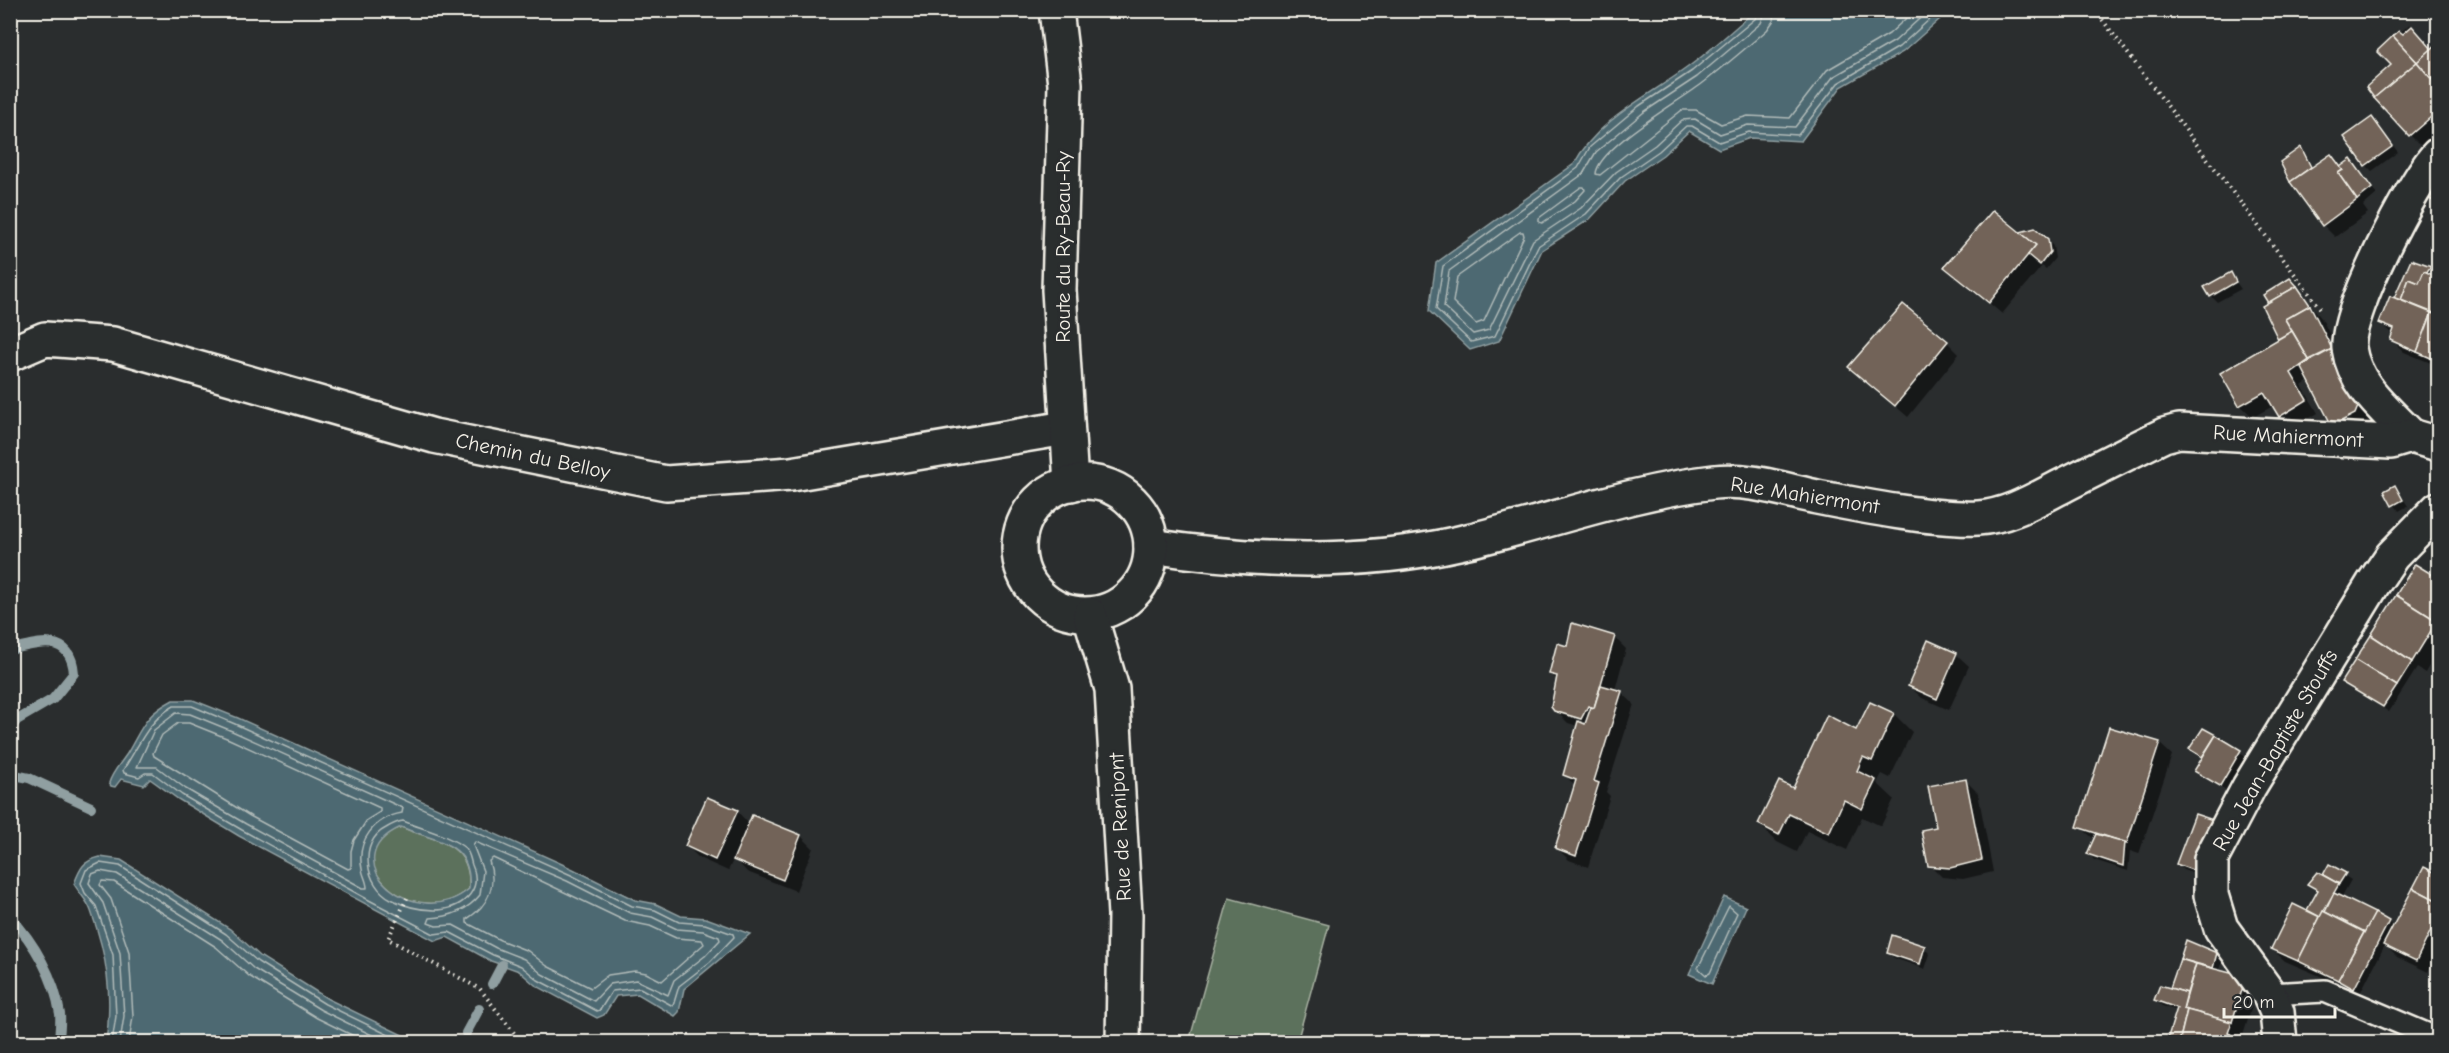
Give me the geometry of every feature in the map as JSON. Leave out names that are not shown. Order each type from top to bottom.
[{"type":"street","name":"Route du Ry-Beau-Ry","points":[[1056,10],[1065,84],[1059,291],[1071,484]]},
{"type":"street","name":"Rue Mahiermont","points":[[2425,440],[2370,394],[2357,375],[2349,346],[2357,309],[2384,244],[2428,166],[2439,155]]},
{"type":"street","name":"Chemin du Belloy","points":[[10,354],[45,339],[113,344],[434,436],[666,483],[790,474],[1066,428]]},
{"type":"street","name":"Rue Mahiermont","points":[[1151,546],[1218,557],[1316,560],[1401,553],[1455,544],[1529,527],[1680,486],[1718,481],[1770,486],[1820,497],[1926,514],[1980,518],[2009,513],[2164,435],[2179,431],[2391,442],[2425,440]]},
{"type":"street","points":[[1091,482],[1110,487],[1126,496],[1139,510],[1148,527],[1151,546],[1148,571],[1134,593],[1115,608],[1090,615],[1068,613],[1048,604],[1032,588],[1022,569],[1019,547],[1023,525],[1034,506],[1051,492],[1071,484],[1091,482]]},
{"type":"street","name":"Rue Jean-Baptiste Stouffs","points":[[2280,1042],[2277,1012],[2269,994],[2221,928],[2211,895],[2211,859],[2249,787],[2373,584],[2392,556],[2439,509]]},
{"type":"street","name":"Rue de Renipont","points":[[1090,615],[1112,689],[1125,915],[1123,1042]]},
{"type":"lane","points":[[2269,994],[2325,991],[2439,1039]]},
{"type":"path","points":[[2095,10],[2349,346]]},
{"type":"path","points":[[407,898],[388,939],[480,990],[521,1042]]},
{"type":"green space","points":[[401,827],[450,846],[458,853],[465,862],[469,889],[449,900],[429,903],[409,900],[392,890],[380,878],[373,863],[374,849],[384,835]]},
{"type":"green space","points":[[1229,898],[1329,925],[1297,1042],[1189,1042]]},
{"type":"water","points":[[1755,11],[1949,11],[1903,52],[1841,87],[1801,141],[1750,138],[1719,149],[1689,131],[1663,155],[1625,181],[1590,219],[1542,250],[1499,341],[1470,350],[1429,311],[1436,263],[1574,164],[1584,148],[1610,121],[1697,60]]},
{"type":"water","points":[[173,700],[193,700],[238,718],[573,869],[635,900],[656,904],[681,916],[706,918],[750,934],[684,989],[679,1012],[675,1016],[638,994],[616,996],[604,1015],[597,1018],[535,985],[519,971],[491,961],[447,937],[435,941],[239,836],[150,779],[144,785],[121,779],[115,787],[111,786],[109,783],[112,775],[141,728],[150,716]],"holes":[[[401,827],[439,841],[459,853],[469,873],[469,889],[448,901],[426,903],[405,898],[388,887],[377,873],[374,857],[381,841]]]},
{"type":"water","points":[[100,857],[121,860],[230,929],[261,957],[328,999],[417,1042],[106,1042],[109,991],[105,960],[90,907],[74,884],[83,866]]},
{"type":"water","points":[[1724,897],[1746,907],[1712,984],[1689,974]]},
{"type":"building","points":[[2412,26],[2432,49],[2417,62],[2393,36],[2399,31],[2403,34]]},
{"type":"building","points":[[2393,36],[2417,62],[2374,98],[2366,87],[2391,65],[2377,51]]},
{"type":"building","points":[[2438,43],[2438,87],[2417,62]]},
{"type":"building","points":[[2417,62],[2438,87],[2438,111],[2409,136],[2374,98]]},
{"type":"building","points":[[2372,117],[2393,146],[2365,166],[2344,137]]},
{"type":"building","points":[[2301,147],[2311,167],[2290,182],[2280,162]]},
{"type":"building","points":[[2331,154],[2343,170],[2338,173],[2357,200],[2322,226],[2290,182]]},
{"type":"building","points":[[2351,159],[2372,188],[2357,200],[2338,173],[2343,170],[2340,167]]},
{"type":"building","points":[[2438,185],[2438,205],[2429,198]]},
{"type":"building","points":[[1993,210],[2036,245],[1989,303],[1944,267]]},
{"type":"building","points":[[2035,228],[2048,239],[2050,252],[2040,265],[2028,255],[2036,245],[2020,232]]},
{"type":"building","points":[[2438,229],[2438,255],[2432,252],[2434,247],[2430,246]]},
{"type":"building","points":[[2411,259],[2431,266],[2419,283],[2409,279],[2401,300],[2394,298]]},
{"type":"building","points":[[2424,271],[2438,277],[2436,314],[2401,300],[2409,279],[2419,283]]},
{"type":"building","points":[[2231,272],[2236,282],[2210,297],[2204,287]]},
{"type":"building","points":[[2290,278],[2297,286],[2268,303],[2263,295]]},
{"type":"building","points":[[2297,286],[2310,305],[2285,319],[2292,331],[2278,339],[2262,306]]},
{"type":"building","points":[[2390,296],[2432,313],[2417,352],[2390,340],[2394,329],[2379,323]]},
{"type":"building","points":[[1903,304],[1948,341],[1895,406],[1848,367]]},
{"type":"building","points":[[2310,305],[2332,349],[2309,360],[2285,319]]},
{"type":"building","points":[[2432,313],[2438,315],[2438,361],[2417,352]]},
{"type":"building","points":[[2292,331],[2309,360],[2291,373],[2307,400],[2279,417],[2264,392],[2239,406],[2220,373]]},
{"type":"building","points":[[2332,349],[2359,404],[2355,414],[2332,426],[2301,366]]},
{"type":"building","points":[[2395,485],[2403,500],[2392,506],[2384,491]]},
{"type":"building","points":[[2415,564],[2438,578],[2437,621],[2396,595]]},
{"type":"building","points":[[2396,595],[2437,621],[2412,662],[2371,635]]},
{"type":"building","points":[[1572,623],[1615,636],[1594,708],[1588,706],[1581,719],[1554,711],[1551,707],[1557,676],[1549,674],[1557,643],[1567,646]]},
{"type":"building","points":[[2371,635],[2412,662],[2397,686],[2355,660]]},
{"type":"building","points":[[1928,640],[1957,653],[1937,699],[1908,686]]},
{"type":"building","points":[[2355,660],[2397,686],[2383,707],[2341,682]]},
{"type":"building","points":[[1601,685],[1622,691],[1594,781],[1599,783],[1576,856],[1555,848],[1576,780],[1563,775],[1578,721],[1585,724],[1591,707],[1594,708]]},
{"type":"building","points":[[1870,702],[1894,713],[1872,761],[1863,757],[1857,771],[1876,780],[1862,809],[1844,800],[1829,833],[1789,814],[1779,835],[1758,824],[1779,781],[1793,788],[1827,715],[1856,730]]},
{"type":"building","points":[[2109,727],[2160,742],[2127,843],[2077,827]]},
{"type":"building","points":[[2203,728],[2216,735],[2202,757],[2189,749]]},
{"type":"building","points":[[2216,735],[2241,750],[2220,786],[2194,771]]},
{"type":"building","points":[[1966,779],[1982,860],[1950,868],[1928,866],[1921,830],[1936,827],[1928,786]]},
{"type":"building","points":[[707,797],[738,810],[715,860],[685,846]]},
{"type":"building","points":[[2195,814],[2216,821],[2195,871],[2176,864]]},
{"type":"building","points":[[752,815],[801,835],[783,880],[733,860]]},
{"type":"building","points":[[2096,834],[2125,842],[2123,866],[2087,854]]},
{"type":"building","points":[[2329,864],[2346,873],[2339,884],[2323,875]]},
{"type":"building","points":[[2424,867],[2438,874],[2438,901],[2413,888]]},
{"type":"building","points":[[2317,872],[2339,884],[2320,917],[2307,910],[2318,890],[2307,884]]},
{"type":"building","points":[[2413,888],[2438,901],[2438,916],[2416,961],[2383,945]]},
{"type":"building","points":[[2334,893],[2375,913],[2365,932],[2325,912]]},
{"type":"building","points":[[2293,904],[2320,917],[2298,961],[2271,949]]},
{"type":"building","points":[[2323,911],[2364,932],[2338,980],[2298,961]]},
{"type":"building","points":[[2375,913],[2389,921],[2354,989],[2338,980]]},
{"type":"building","points":[[1892,935],[1925,946],[1920,964],[1887,953]]},
{"type":"building","points":[[2186,940],[2217,953],[2213,968],[2180,959]]},
{"type":"building","points":[[2180,959],[2196,964],[2187,993],[2170,988]]},
{"type":"building","points":[[2196,964],[2246,977],[2232,1022],[2183,1009]]},
{"type":"building","points":[[2160,985],[2187,993],[2183,1009],[2187,1010],[2180,1039],[2191,1042],[2176,1042],[2177,1040],[2168,1037],[2177,1008],[2154,1000]]},
{"type":"building","points":[[2187,1010],[2232,1022],[2228,1033],[2252,1042],[2191,1042],[2180,1039]]},
{"type":"waterway","points":[[10,650],[42,643],[60,646],[67,651],[72,660],[74,673],[53,699],[17,720],[10,729]]},
{"type":"waterway","points":[[10,774],[29,778],[91,807]]},
{"type":"waterway","points":[[10,917],[35,949],[48,975],[60,1014],[59,1042]]},
{"type":"waterway","points":[[492,984],[502,965]]},
{"type":"waterway","points":[[466,1033],[479,1009]]}]
